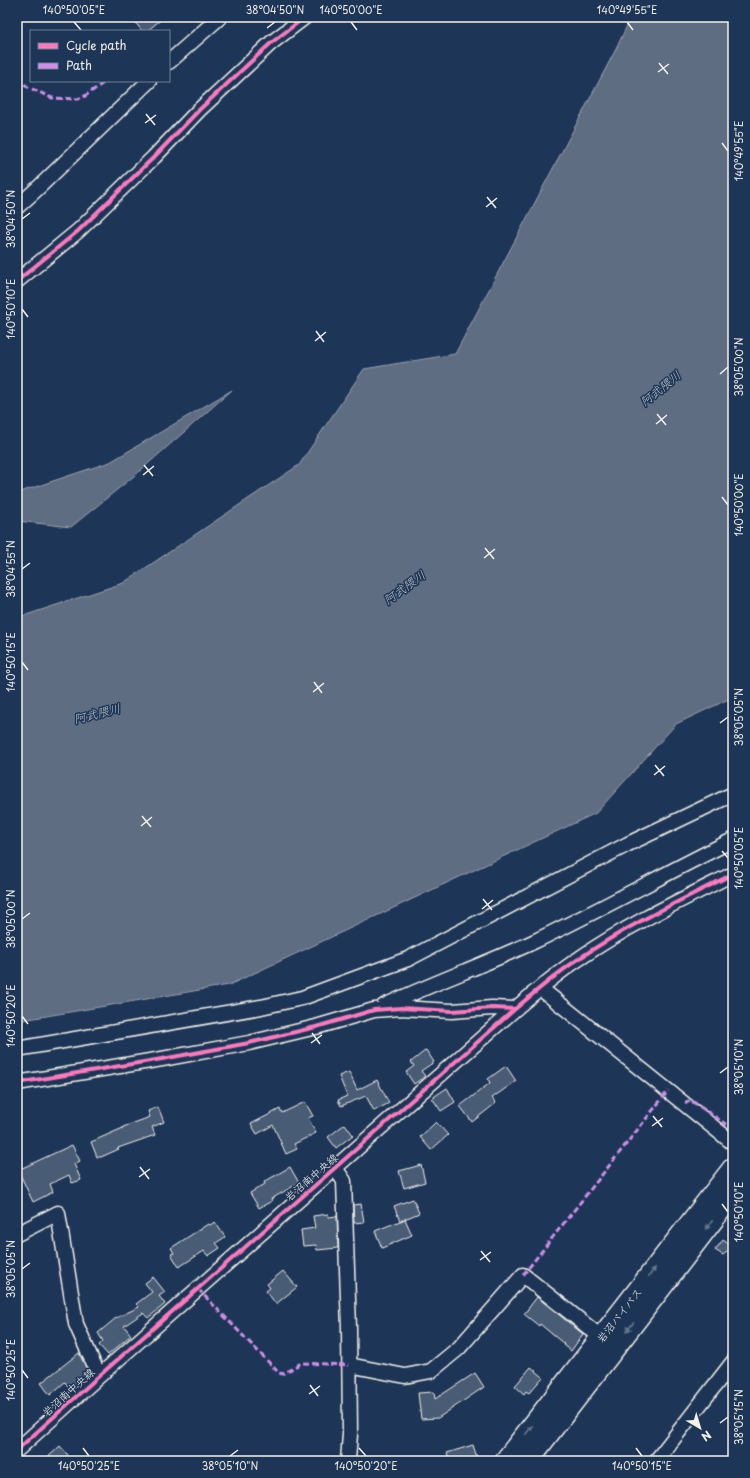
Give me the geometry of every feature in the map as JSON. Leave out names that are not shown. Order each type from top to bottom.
[{"type":"highway","name":"岩沼バイパス","points":[[505,1461],[733,1168]]},
{"type":"highway","name":"岩沼バイパス","points":[[528,1461],[733,1194]]},
{"type":"street","points":[[170,61],[220,17]]},
{"type":"street","points":[[17,281],[78,231],[154,157],[199,110],[271,43],[305,17]]},
{"type":"street","points":[[17,207],[37,190],[148,82]]},
{"type":"street","points":[[17,1049],[261,1007],[302,998],[408,959],[628,844],[733,794]]},
{"type":"street","points":[[17,1083],[249,1043],[316,1027],[375,1010],[532,943],[733,840]]},
{"type":"street","name":"岩沼南中央線","points":[[17,1450],[540,988],[580,958],[626,929],[733,874]]},
{"type":"street","points":[[540,988],[733,1143]]},
{"type":"street","points":[[375,1010],[401,1008],[452,1010],[492,1008],[515,1009]]},
{"type":"street","points":[[335,1168],[344,1181],[350,1434],[348,1461]]},
{"type":"street","points":[[17,1234],[58,1213],[76,1324],[99,1376]]},
{"type":"street","points":[[349,1366],[405,1376],[432,1371],[459,1348],[523,1275],[602,1338]]},
{"type":"street","points":[[656,1461],[733,1362]]},
{"type":"water","name":"阿武隈川","points":[[631,17],[733,17],[733,697],[676,724],[596,813],[229,985],[17,1021],[17,618],[123,583],[299,465],[364,369],[455,354],[616,49]]},
{"type":"water","points":[[232,390],[134,476],[71,527],[17,521],[17,493],[110,462]]},
{"type":"building","points":[[142,17],[164,17],[148,30],[141,30],[135,22]]},
{"type":"building","points":[[426,1050],[434,1062],[421,1071],[425,1076],[414,1084],[406,1072],[414,1066],[411,1062]]},
{"type":"building","points":[[506,1066],[516,1081],[492,1098],[496,1103],[472,1122],[460,1106],[490,1083],[488,1079]]},
{"type":"building","points":[[349,1072],[357,1090],[377,1080],[389,1103],[374,1111],[366,1096],[341,1106],[338,1100],[347,1096],[339,1076]]},
{"type":"building","points":[[447,1088],[455,1102],[441,1111],[432,1098]]},
{"type":"building","points":[[305,1102],[313,1116],[308,1118],[316,1133],[294,1144],[297,1149],[286,1154],[273,1125],[257,1134],[251,1124],[280,1109],[282,1113]]},
{"type":"building","points":[[158,1107],[164,1122],[152,1127],[155,1135],[118,1148],[119,1149],[101,1157],[97,1157],[91,1142],[123,1127],[150,1117],[148,1111]]},
{"type":"building","points":[[436,1122],[448,1135],[431,1150],[420,1137]]},
{"type":"building","points":[[345,1124],[353,1135],[336,1148],[328,1137]]},
{"type":"building","points":[[72,1145],[80,1161],[74,1164],[81,1180],[72,1183],[69,1175],[50,1184],[53,1192],[33,1202],[18,1170]]},
{"type":"building","points":[[421,1165],[425,1182],[404,1188],[399,1171]]},
{"type":"building","points":[[290,1167],[299,1183],[271,1199],[272,1201],[259,1208],[250,1193],[265,1184],[264,1182]]},
{"type":"building","points":[[413,1199],[419,1213],[400,1221],[394,1206]]},
{"type":"building","points":[[361,1204],[364,1222],[354,1223],[353,1205]]},
{"type":"building","points":[[328,1214],[329,1217],[337,1216],[338,1248],[317,1250],[316,1245],[303,1246],[301,1230],[315,1228],[313,1216]]},
{"type":"building","points":[[405,1219],[412,1235],[382,1248],[375,1231]]},
{"type":"building","points":[[215,1222],[225,1237],[216,1243],[220,1248],[208,1256],[204,1251],[179,1267],[171,1254],[174,1253],[171,1248],[208,1224],[210,1225]]},
{"type":"building","points":[[723,1240],[733,1247],[723,1255],[715,1250]]},
{"type":"building","points":[[283,1271],[297,1287],[276,1304],[266,1291],[270,1288],[267,1284]]},
{"type":"building","points":[[153,1277],[165,1292],[159,1296],[165,1304],[148,1318],[143,1313],[124,1326],[131,1335],[108,1355],[99,1345],[103,1341],[98,1333],[116,1318],[139,1307],[136,1304],[152,1292],[145,1283]]},
{"type":"building","points":[[537,1297],[583,1334],[571,1351],[540,1324],[539,1326],[524,1314]]},
{"type":"building","points":[[79,1353],[89,1374],[71,1390],[65,1382],[50,1395],[41,1383]]},
{"type":"building","points":[[531,1367],[543,1377],[529,1393],[526,1391],[524,1394],[515,1386]]},
{"type":"building","points":[[475,1373],[484,1387],[438,1418],[421,1419],[418,1393],[434,1392],[435,1399]]},
{"type":"building","points":[[473,1445],[478,1461],[450,1461],[447,1453]]},
{"type":"building","points":[[60,1446],[73,1461],[44,1461]]},
{"type":"marked path","points":[[17,79],[28,87],[52,98],[78,99],[85,96],[105,82]]},
{"type":"marked path","points":[[523,1275],[668,1091]]},
{"type":"marked path","points":[[685,1104],[690,1100],[733,1129]]},
{"type":"marked path","points":[[198,1289],[279,1373],[283,1374],[301,1363],[349,1365]]},
{"type":"cycle path","points":[[17,281],[78,231],[154,157],[199,110],[271,43],[305,17]]},
{"type":"cycle path","points":[[17,1450],[547,982],[598,946],[655,913],[733,874]]},
{"type":"cycle path","points":[[17,1083],[249,1043],[316,1027],[374,1010],[401,1008],[452,1011],[492,1008],[515,1009]]}]
